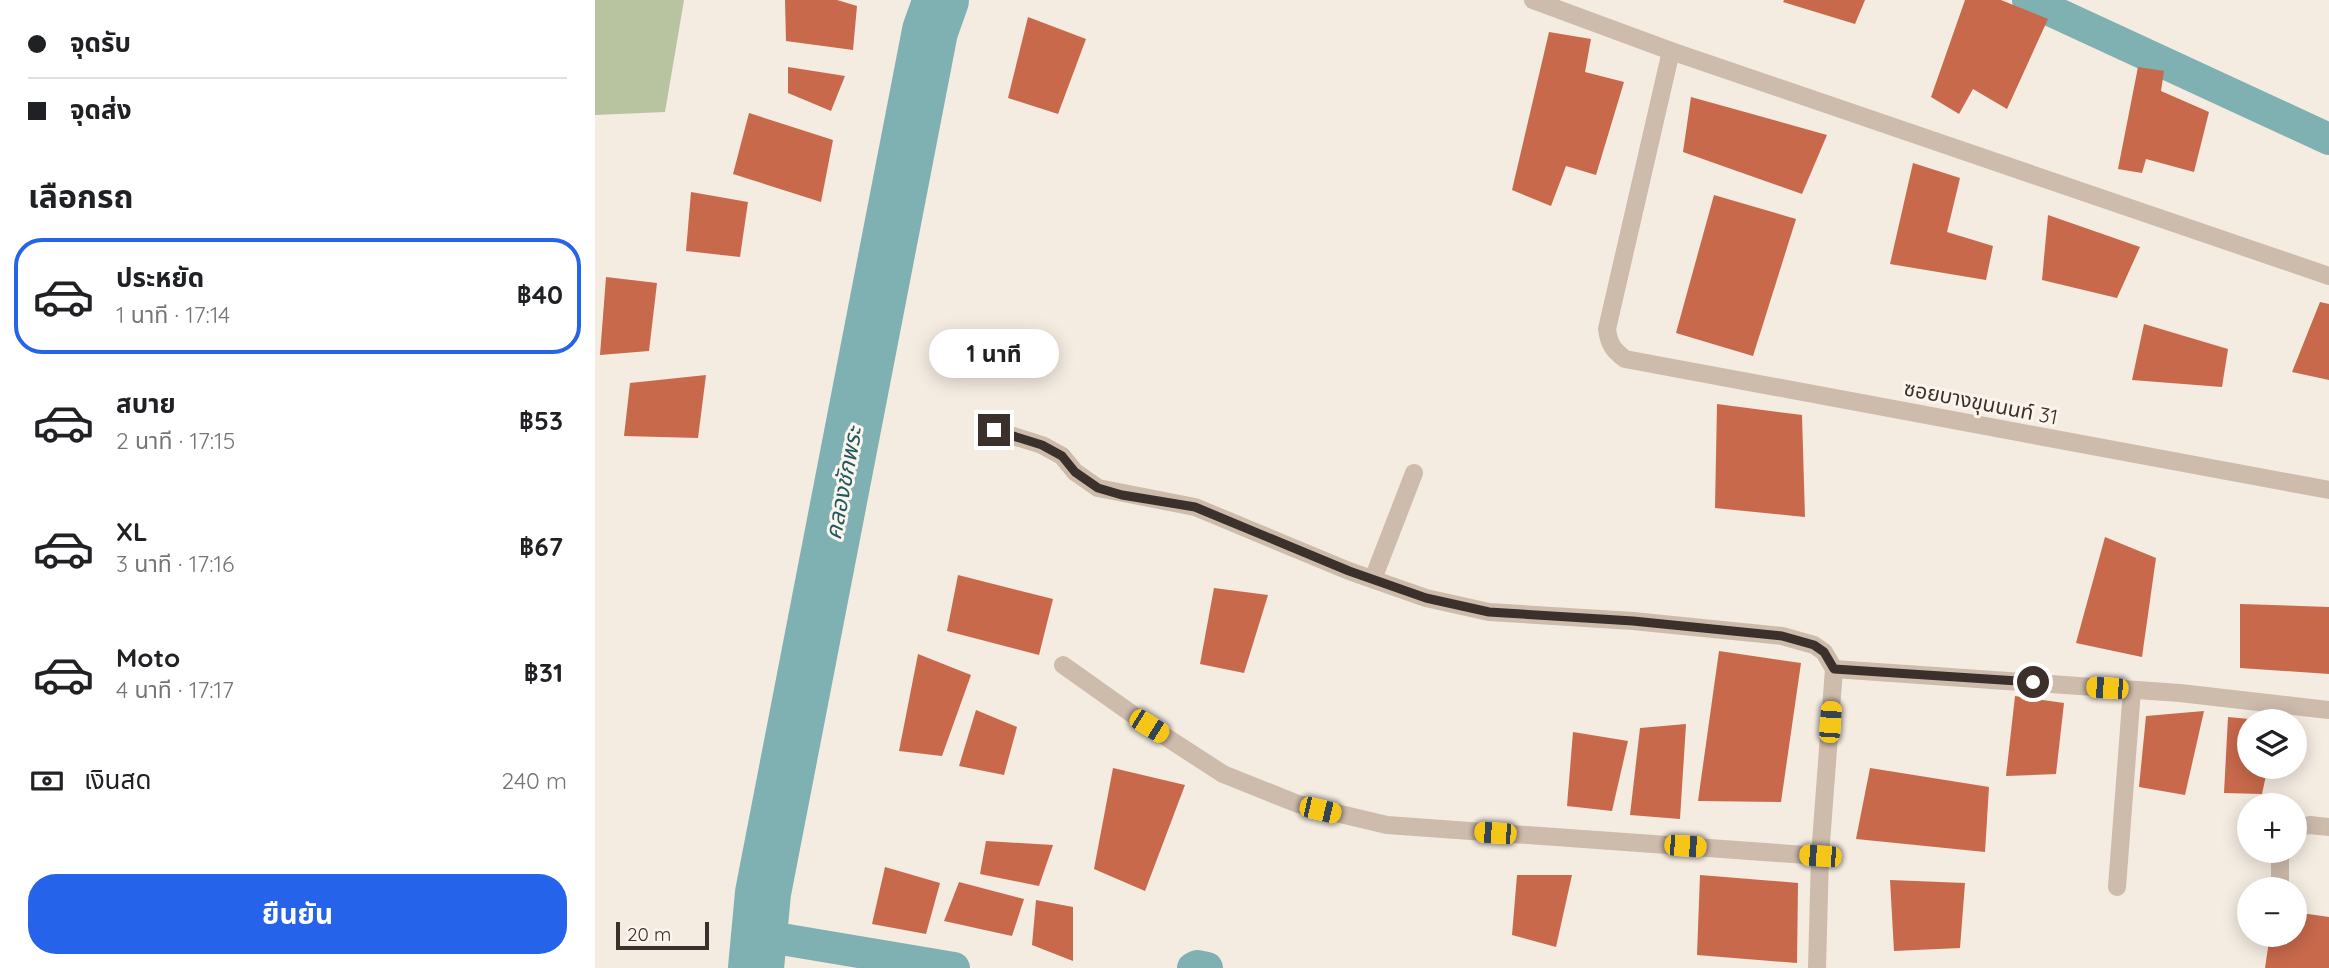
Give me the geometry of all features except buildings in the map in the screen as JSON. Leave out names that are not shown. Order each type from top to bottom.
[{"type":"street","points":[[1533,0],[1671,51],[2329,276]]},
{"type":"street","name":"ซอยบางขุนนนท์ 31","points":[[1671,51],[1607,329],[1608,341],[1614,351],[1625,359],[2329,490]]},
{"type":"street","points":[[994,430],[1042,445],[1062,456],[1075,472],[1098,488],[1122,495],[1195,507],[1349,571],[1426,598],[1489,612],[1633,621],[1782,636],[1814,645],[1824,652],[1834,669],[1820,856],[1817,968]]},
{"type":"street","points":[[1373,579],[1414,472]]},
{"type":"street","points":[[1063,665],[1223,774],[1298,804],[1387,825],[1820,856]]},
{"type":"street","points":[[1834,669],[2132,690],[2329,710]]},
{"type":"street","points":[[2117,887],[2132,690]]},
{"type":"street","points":[[2307,826],[2329,827]]},
{"type":"green space","points":[[595,0],[684,0],[665,112],[595,115]]},
{"type":"waterway","name":"คลองชักพระ","points":[[756,968],[763,893],[930,31],[941,0]]},
{"type":"waterway","points":[[2028,0],[2329,139]]},
{"type":"waterway","points":[[758,935],[954,968]]},
{"type":"waterway","points":[[1193,968],[1207,968]]},
{"type":"route","points":[[994,430],[1042,445],[1062,456],[1075,472],[1098,488],[1122,495],[1195,507],[1349,571],[1426,598],[1489,612],[1633,621],[1782,636],[1814,645],[1824,652],[1834,669],[2033,682]]}]
